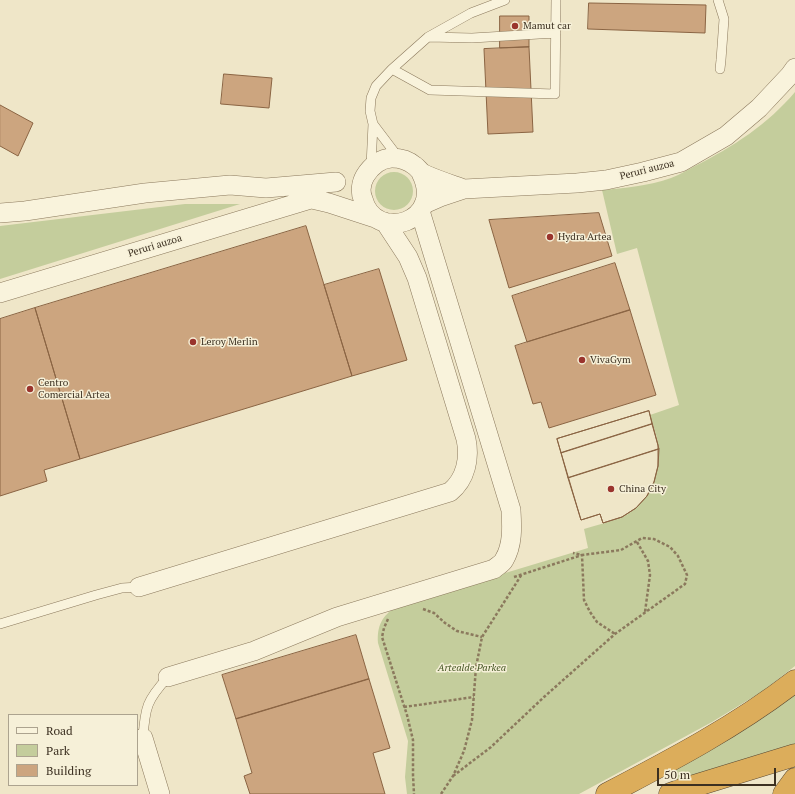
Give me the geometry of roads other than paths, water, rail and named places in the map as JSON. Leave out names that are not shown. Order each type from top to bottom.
[{"type":"highway","points":[[607,794],[668,762],[725,729],[752,712],[795,681]]},
{"type":"highway","points":[[676,792],[795,755]]},
{"type":"highway","points":[[784,794],[795,779]]},
{"type":"street","name":"Peruri auzoa","points":[[422,208],[440,197],[464,189],[606,180],[680,162],[726,136],[759,108],[795,68]]},
{"type":"street","points":[[389,158],[399,158],[415,166],[425,180],[427,188],[422,208],[414,217],[407,221],[392,224],[380,220],[368,212],[364,204],[361,187],[363,179],[369,169],[379,162],[389,158]]},
{"type":"street","name":"Peruri auzoa","points":[[311,199],[312,193],[318,189],[369,169]]},
{"type":"street","name":"Peruri auzoa","points":[[421,173],[464,189]]},
{"type":"street","name":"Peruri auzoa","points":[[266,188],[336,182]]},
{"type":"street","name":"Peruri auzoa","points":[[0,213],[25,211],[145,193],[230,185],[266,188],[329,202],[380,220]]},
{"type":"street","name":"Peruri auzoa","points":[[0,293],[311,199]]},
{"type":"street","points":[[168,677],[254,651],[337,617],[494,569],[503,561],[509,548],[512,535],[511,510],[424,224],[422,208]]},
{"type":"street","points":[[139,587],[450,492],[454,489],[465,471],[468,450],[466,439],[417,278],[408,257],[380,220]]},
{"type":"street","points":[[143,738],[160,794]]},
{"type":"lane","points":[[369,169],[373,124],[370,111],[371,98],[376,86],[392,69],[428,37],[471,13],[502,0]]},
{"type":"lane","points":[[392,69],[430,90],[555,94],[556,0]]},
{"type":"lane","points":[[718,0],[724,19],[720,69]]},
{"type":"lane","points":[[428,37],[472,38],[556,33]]},
{"type":"lane","points":[[373,124],[399,158]]},
{"type":"lane","points":[[0,624],[122,588],[139,587]]},
{"type":"lane","points":[[143,738],[144,717],[149,702],[156,690],[168,677]]},
{"type":"place","name":"Mamut car","points":[[515,26]]},
{"type":"place","name":"Hydra Artea","points":[[550,237]]},
{"type":"place","name":"Leroy Merlin","points":[[193,342]]},
{"type":"place","name":"VivaGym","points":[[582,360]]},
{"type":"place","name":"Centro Comercial Artea","points":[[30,389]]},
{"type":"place","name":"China City","points":[[611,489]]},
{"type":"park label","name":"Artealde Parkea","points":[[472,668]]}]
